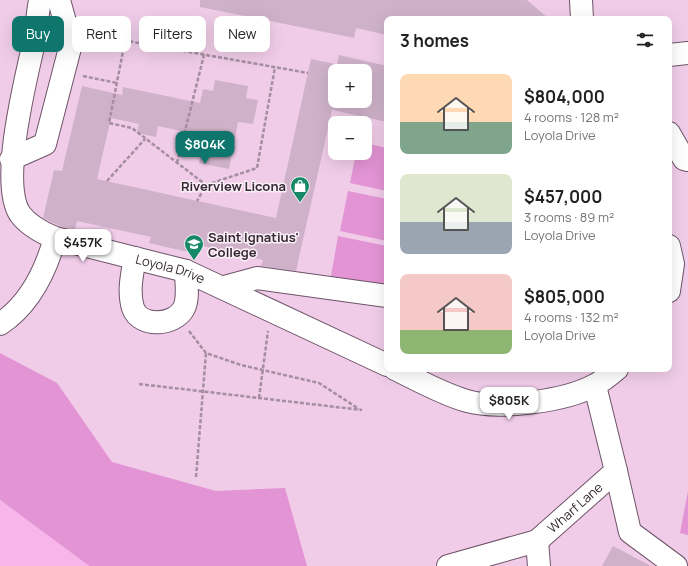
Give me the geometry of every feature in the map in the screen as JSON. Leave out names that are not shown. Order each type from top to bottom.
[{"type":"street","name":"Loyola Drive","points":[[40,0],[32,50],[14,123],[10,176],[13,200],[20,214],[44,234],[55,238],[186,271],[384,364]]},
{"type":"street","points":[[11,159],[45,144],[71,44],[59,0]]},
{"type":"street","points":[[581,0],[582,16]]},
{"type":"street","points":[[672,54],[688,53]]},
{"type":"street","points":[[672,138],[684,159],[688,160]]},
{"type":"street","points":[[0,324],[24,302],[39,279],[49,258],[55,238]]},
{"type":"street","points":[[135,258],[131,285],[133,308],[138,317],[162,323],[170,322],[178,317],[186,302],[186,271]]},
{"type":"street","points":[[224,288],[257,278],[384,296]]},
{"type":"street","points":[[402,372],[466,401],[494,405],[533,402],[584,390],[595,386],[613,372]]},
{"type":"street","points":[[595,386],[630,532],[676,566]]},
{"type":"street","name":"Wharf Lane","points":[[448,566],[537,541],[616,471]]},
{"type":"street","points":[[537,541],[539,566]]},
{"type":"path","points":[[68,30],[72,31]]},
{"type":"path","points":[[131,42],[308,73]]},
{"type":"path","points":[[123,52],[109,123],[132,128],[206,185]]},
{"type":"path","points":[[177,163],[204,55]]},
{"type":"path","points":[[197,201],[206,185],[257,168],[275,67]]},
{"type":"path","points":[[78,75],[117,83]]},
{"type":"path","points":[[107,181],[145,139]]},
{"type":"path","points":[[259,398],[271,311]]},
{"type":"path","points":[[139,384],[362,410],[318,383],[241,365],[206,353],[178,317]]},
{"type":"path","points":[[196,477],[206,353]]},
{"type":"shaded area","name":"Saint Ignatius' College","points":[[0,0],[688,0],[688,566],[89,566],[0,500]]},
{"type":"shaded area","points":[[372,145],[384,147],[384,190],[350,183],[355,160],[372,160]]},
{"type":"shaded area","points":[[348,191],[384,198],[384,240],[340,231]]},
{"type":"shaded area","points":[[338,236],[384,245],[384,286],[331,276]]},
{"type":"shaded area","points":[[0,353],[57,383],[112,462],[216,491],[285,488],[307,566],[89,566],[0,500]]},
{"type":"shaded area","points":[[688,491],[688,535],[680,533]]},
{"type":"shaded area","points":[[0,500],[89,566],[0,566]]},
{"type":"building","points":[[200,0],[527,0],[546,16],[384,16],[384,34],[356,28],[354,38],[270,21],[270,16],[245,16],[200,7]]},
{"type":"building","points":[[339,55],[384,65],[384,121],[372,119],[372,116],[360,116],[332,110],[331,116],[328,116],[328,128],[296,271],[261,266],[263,260],[190,243],[188,252],[149,243],[151,237],[77,221],[75,230],[59,226],[43,218],[54,170],[62,171],[82,86],[122,95],[123,87],[200,103],[203,89],[213,91],[215,80],[248,86],[246,98],[258,100],[253,124],[238,122],[229,169],[199,163],[204,136],[158,126],[156,137],[137,133],[139,124],[111,118],[97,179],[276,218],[311,59],[335,64],[328,64],[328,108],[372,108],[372,64],[337,64]]},
{"type":"building","points":[[613,546],[651,566],[602,566]]},
{"type":"place","name":"Riverview Licona","points":[[300,203]]},
{"type":"place","name":"Saint Ignatius' College","points":[[194,261]]}]
